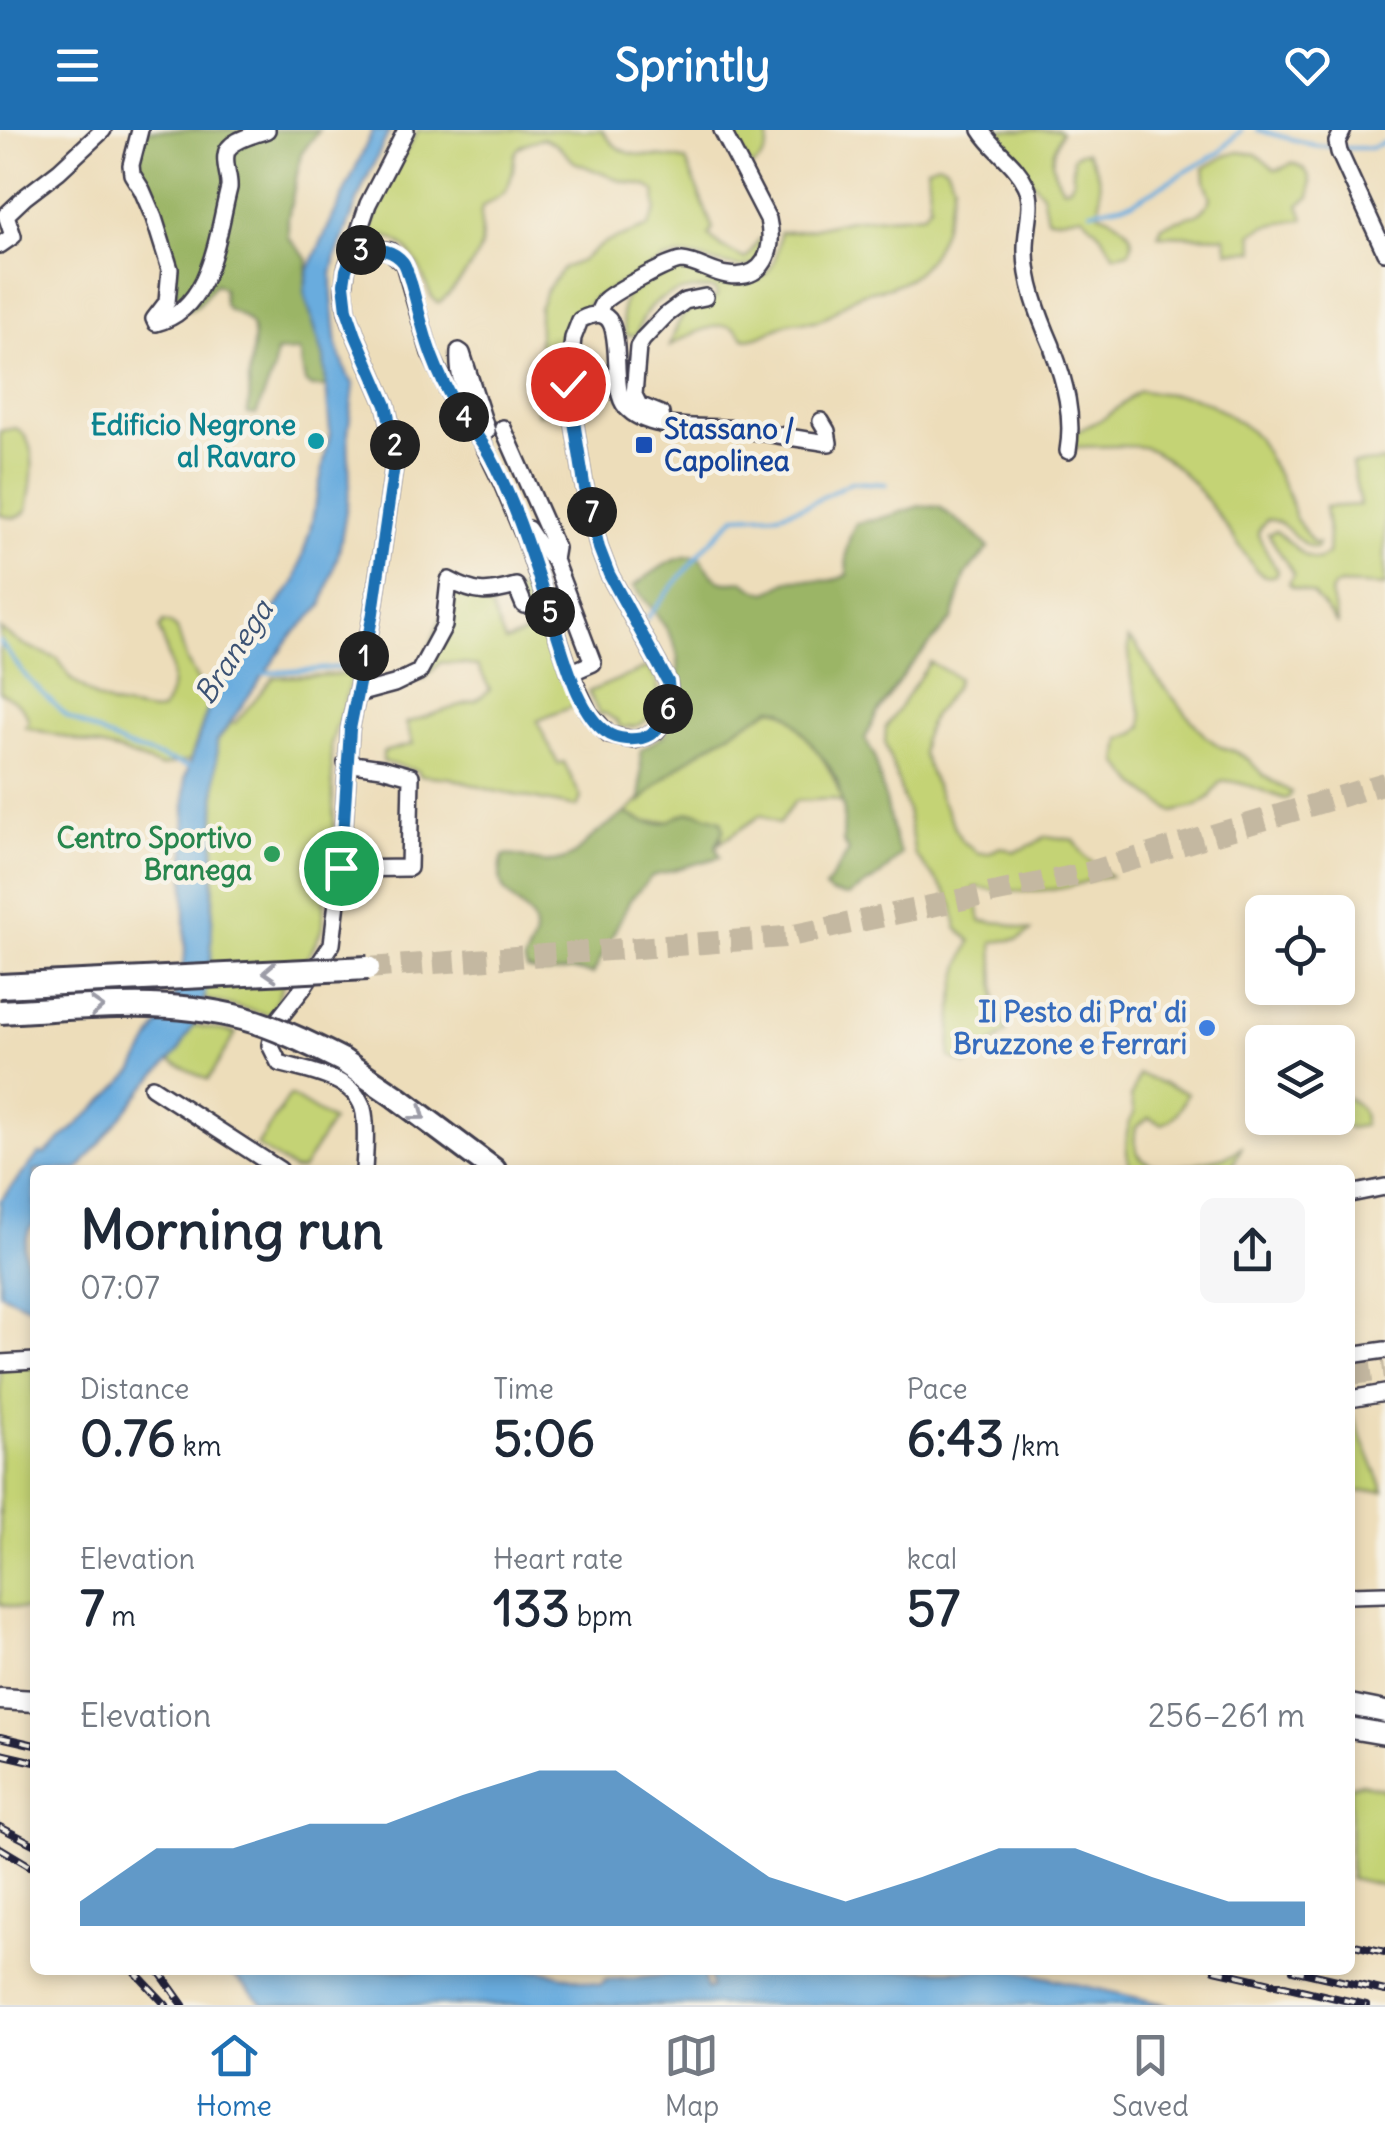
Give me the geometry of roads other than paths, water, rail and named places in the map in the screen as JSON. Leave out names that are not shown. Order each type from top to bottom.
[{"type":"highway","points":[[0,986],[368,968]]},
{"type":"highway","points":[[0,1012],[120,1006],[189,1008],[269,1026],[342,1060],[487,1165]]},
{"type":"main road","points":[[0,1699],[30,1701]]},
{"type":"main road","points":[[1355,1706],[1385,1712]]},
{"type":"main road","points":[[1355,1729],[1385,1734]]},
{"type":"street","points":[[0,246],[13,236],[6,216],[103,130]]},
{"type":"street","points":[[140,130],[132,174],[154,218],[170,269],[167,302],[154,319],[156,324],[181,310],[199,290],[211,266],[229,188],[227,148],[266,130]]},
{"type":"street","points":[[364,1165],[365,1119],[360,1099],[330,1078],[279,1062],[270,1044],[274,1025],[332,944],[350,729],[373,613],[396,452],[386,405],[347,310],[344,284],[368,204],[406,130]]},
{"type":"street","points":[[597,314],[605,300],[666,264],[682,262],[727,276],[746,275],[769,255],[772,234],[768,219],[722,130]]},
{"type":"street","points":[[981,130],[1027,186],[1028,270],[1062,375],[1068,403],[1068,451]]},
{"type":"street","points":[[1344,130],[1338,142],[1339,152],[1385,252]]},
{"type":"street","points":[[354,249],[390,251],[404,264],[430,354],[454,403],[491,433],[556,548],[554,560]]},
{"type":"street","points":[[661,424],[662,414],[640,404],[634,394],[638,347],[666,315],[685,301],[704,297]]},
{"type":"street","points":[[462,392],[459,351],[491,433],[502,481],[570,673],[599,726],[610,735],[634,740],[662,725],[670,695],[668,682],[609,574],[599,548],[568,384],[573,338],[580,320],[597,314],[612,323],[619,396],[625,407],[640,418],[661,424],[735,428],[829,444],[821,422]]},
{"type":"street","points":[[448,352],[454,376],[479,426],[491,433]]},
{"type":"street","points":[[520,527],[528,529],[554,560],[593,663],[570,673]]},
{"type":"street","points":[[357,694],[419,672],[444,626],[449,580],[488,594],[516,586],[524,606]]},
{"type":"street","points":[[341,868],[409,868],[411,776],[346,762]]},
{"type":"street","points":[[152,1087],[272,1165]]},
{"type":"street","points":[[1355,1193],[1385,1187]]},
{"type":"street","points":[[1355,1354],[1385,1350]]},
{"type":"street","points":[[0,1363],[30,1361]]},
{"type":"street","points":[[1355,1398],[1385,1393]]},
{"type":"street","points":[[1355,1595],[1385,1594]]},
{"type":"water","points":[[373,130],[390,130],[364,184],[332,274],[337,346],[354,385],[348,433],[350,487],[339,552],[322,606],[291,636],[217,741],[211,956],[204,999],[178,1052],[82,1165],[30,1165],[30,1229],[24,1248],[30,1307],[0,1293],[0,1201],[39,1154],[45,1154],[134,1070],[177,991],[185,955],[185,778],[215,688],[295,582],[310,530],[330,433],[324,358],[304,292],[308,271]]},
{"type":"water","points":[[233,1975],[560,1975],[601,1985],[606,1980],[703,1975],[707,1990],[712,1988],[709,1975],[1036,1975],[1169,2005],[264,2005]]},
{"type":"waterway","points":[[1091,211],[1133,202],[1220,152],[1241,130]]},
{"type":"waterway","points":[[1257,130],[1335,147]]},
{"type":"waterway","points":[[1344,148],[1371,148],[1385,142]]},
{"type":"waterway","points":[[647,618],[736,516],[779,514],[810,504],[851,482],[886,484]]},
{"type":"waterway","points":[[0,642],[28,679],[68,717],[125,746],[191,767]]},
{"type":"waterway","points":[[264,673],[359,666]]},
{"type":"tunnel","points":[[368,968],[785,937],[1087,873],[1385,783]]},
{"type":"tunnel","points":[[1355,1373],[1385,1370]]},
{"type":"railway","points":[[0,1737],[30,1744]]},
{"type":"railway","points":[[0,1754],[30,1761]]},
{"type":"railway","points":[[0,1827],[30,1842]]},
{"type":"railway","points":[[0,1848],[30,1866]]},
{"type":"railway","points":[[1355,1945],[1385,1952]]},
{"type":"railway","points":[[138,1975],[166,2005]]},
{"type":"railway","points":[[162,1975],[183,2005]]},
{"type":"railway","points":[[1237,1975],[1366,2005]]},
{"type":"railway","points":[[1315,1975],[1385,1991]]},
{"type":"place","name":"Edificio Negrone al Ravaro","points":[[316,441]]},
{"type":"place","name":"Stassano / Capolinea","points":[[644,445]]},
{"type":"place","name":"Centro Sportivo Branega","points":[[272,854]]},
{"type":"place","name":"Il Pesto di Pra' di Bruzzone e Ferrari","points":[[1207,1028]]},
{"type":"water label","name":"Branega","points":[[234,652]]}]
